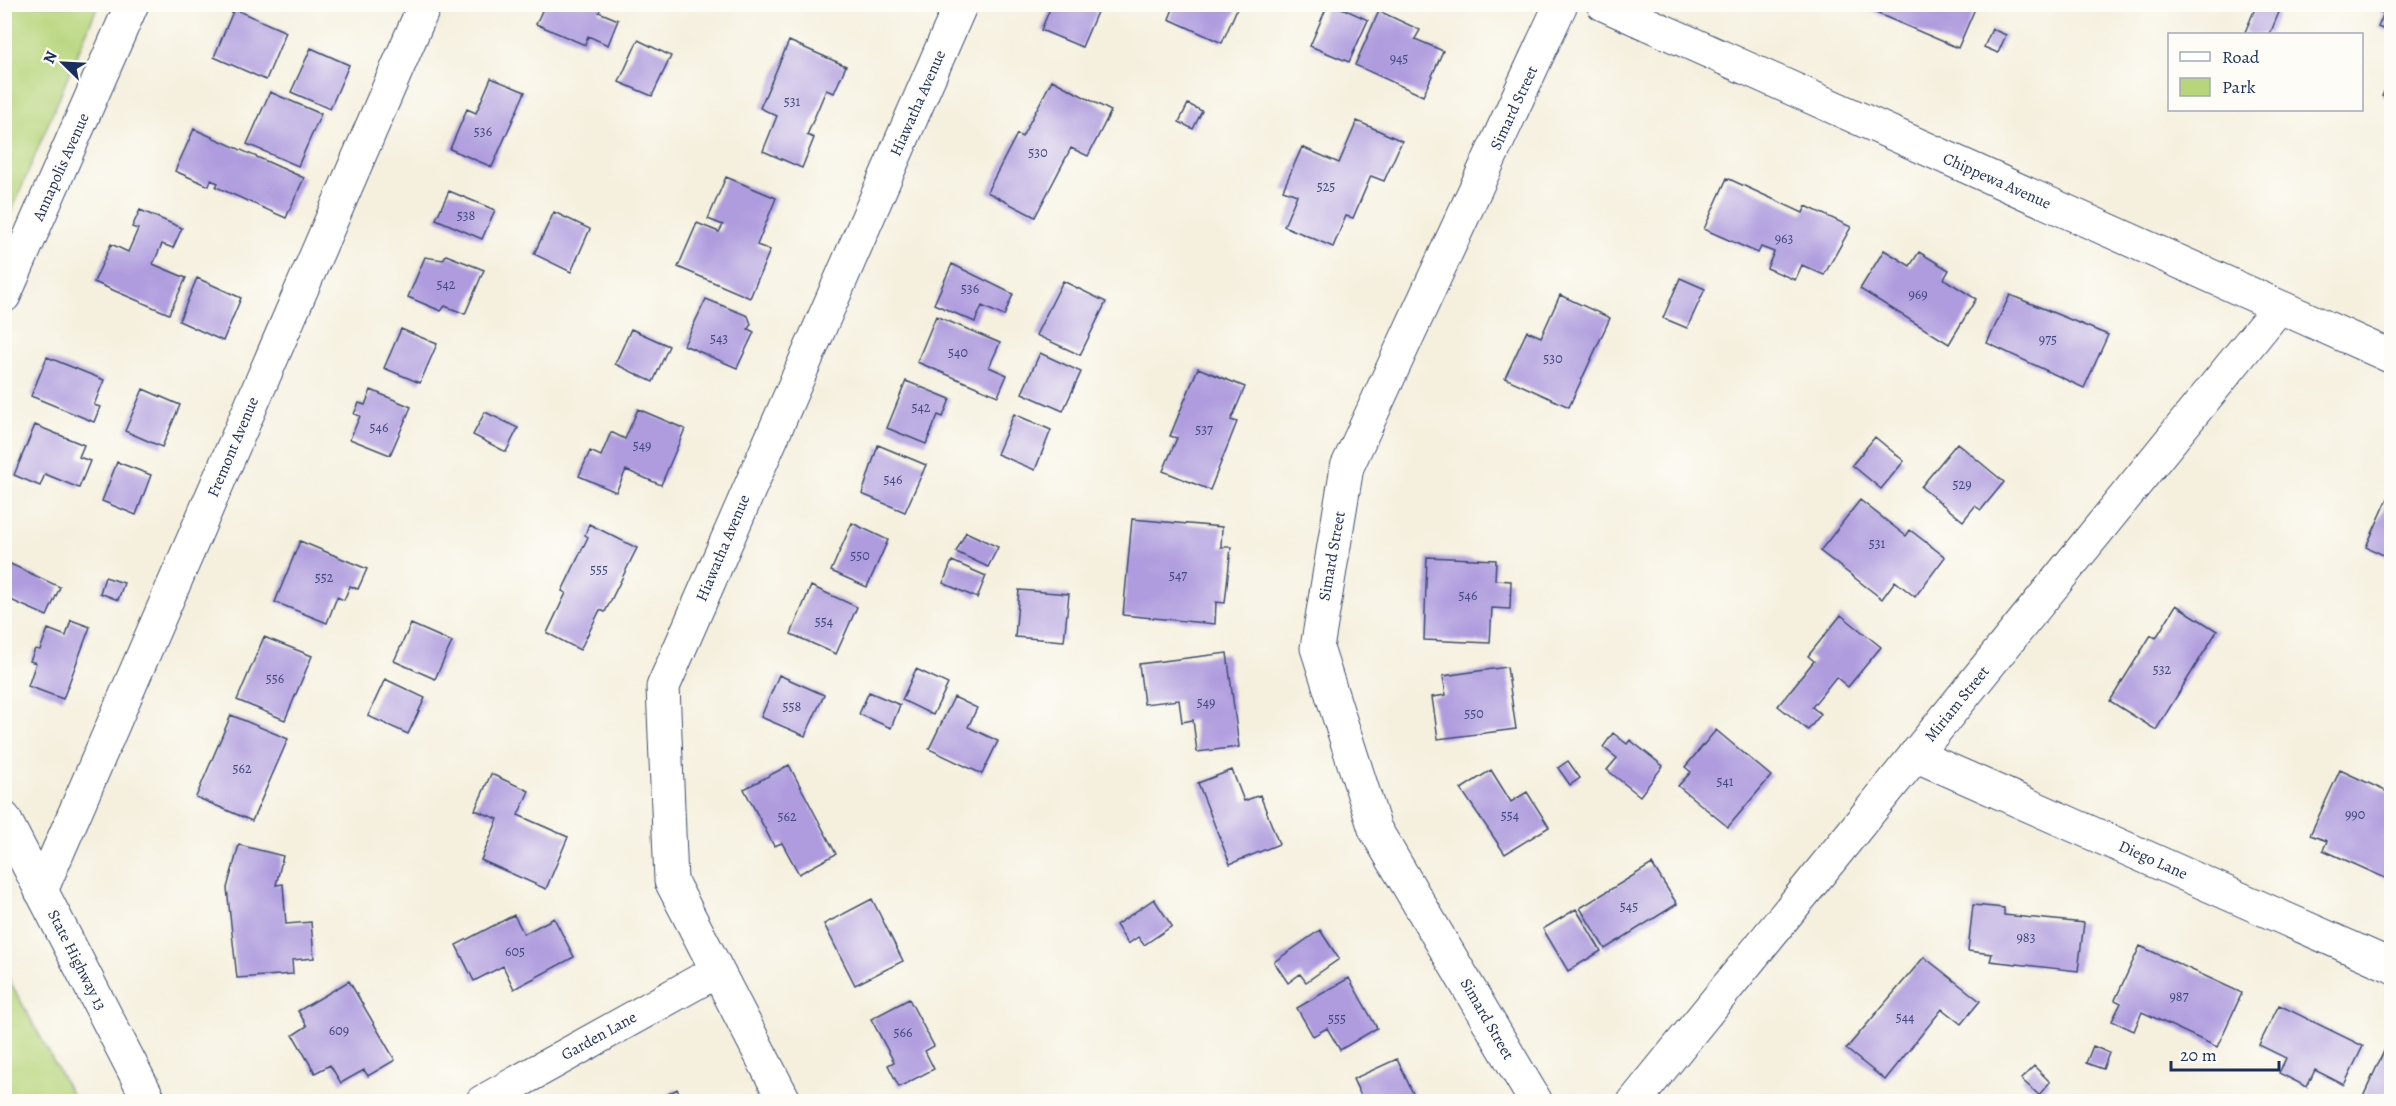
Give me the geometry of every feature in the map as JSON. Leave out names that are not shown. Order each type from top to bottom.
[{"type":"street","name":"Annapolis Avenue","points":[[4,296],[132,4]]},
{"type":"street","name":"Fremont Avenue","points":[[41,891],[425,4]]},
{"type":"street","name":"Hiawatha Avenue","points":[[785,1101],[671,881],[663,687],[961,4]]},
{"type":"street","name":"Simard Street","points":[[1536,1101],[1375,829],[1317,648],[1347,467],[1561,4]]},
{"type":"street","name":"Chippewa Avenue","points":[[1602,4],[2391,357]]},
{"type":"street","name":"Miriam Street","points":[[1634,1101],[2279,307]]},
{"type":"street","name":"Diego Lane","points":[[1915,755],[2391,966]]},
{"type":"street","name":"State Highway 13","points":[[4,818],[150,1101]]},
{"type":"street","name":"Garden Lane","points":[[482,1101],[717,971]]},
{"type":"green space","points":[[4,5],[98,5],[5,227]]},
{"type":"green space","points":[[5,972],[75,1101],[5,1101]]},
{"type":"building","points":[[545,4],[603,4],[599,12],[618,20],[608,45],[588,36],[585,45],[536,24]]},
{"type":"building","points":[[1052,4],[1080,4],[1097,12],[1082,47],[1041,30]]},
{"type":"building","points":[[1175,4],[1239,4],[1222,43],[1169,19]]},
{"type":"building","points":[[1328,4],[1333,4],[1368,20],[1349,62],[1310,46]]},
{"type":"building","points":[[1869,4],[1977,4],[1958,48],[1867,9]]},
{"type":"building","points":[[2257,4],[2267,4],[2280,10],[2270,33],[2245,32]]},
{"type":"building","points":[[2379,4],[2392,4],[2392,33],[2378,27],[2384,13],[2376,10]]},
{"type":"building","points":[[234,9],[286,32],[266,80],[214,57]]},
{"type":"building","points":[[1379,11],[1420,30],[1415,39],[1443,51],[1423,96],[1355,65]]},
{"type":"building","points":[[1992,29],[2006,35],[1998,53],[1984,47]]},
{"type":"building","points":[[638,40],[671,56],[652,96],[619,82]]},
{"type":"building","points":[[789,41],[846,66],[834,93],[826,90],[807,135],[814,138],[802,168],[763,151],[777,116],[760,108]]},
{"type":"building","points":[[311,48],[349,65],[330,109],[291,92]]},
{"type":"building","points":[[2392,74],[2392,100],[2382,96]]},
{"type":"building","points":[[491,78],[525,92],[492,167],[450,149],[467,109],[476,113]]},
{"type":"building","points":[[1052,80],[1111,111],[1088,156],[1071,148],[1035,217],[987,192],[1017,134],[1022,137]]},
{"type":"building","points":[[270,92],[321,114],[298,166],[247,144]]},
{"type":"building","points":[[1188,104],[1202,111],[1193,129],[1179,122]]},
{"type":"building","points":[[1357,121],[1402,141],[1384,181],[1371,176],[1353,218],[1346,216],[1333,247],[1284,226],[1297,195],[1283,190],[1302,147],[1339,163]]},
{"type":"building","points":[[194,129],[304,178],[286,218],[216,187],[218,183],[211,180],[209,186],[175,171]]},
{"type":"building","points":[[726,177],[776,198],[757,245],[770,250],[750,298],[678,267],[697,223],[719,232],[723,225],[708,219]]},
{"type":"building","points":[[1727,178],[1803,213],[1806,206],[1851,227],[1824,275],[1802,265],[1795,280],[1767,268],[1774,252],[1761,247],[1758,253],[1704,229]]},
{"type":"building","points":[[449,191],[495,210],[482,239],[436,219]]},
{"type":"building","points":[[140,210],[182,228],[173,248],[162,244],[153,264],[186,278],[169,314],[94,282],[111,244],[128,252],[138,229],[132,227]]},
{"type":"building","points":[[554,212],[590,229],[571,272],[534,254]]},
{"type":"building","points":[[1884,250],[1910,266],[1919,252],[1949,270],[1944,279],[1976,299],[1949,344],[1860,289]]},
{"type":"building","points":[[446,255],[484,270],[465,314],[445,306],[441,311],[408,297],[425,257],[443,260]]},
{"type":"building","points":[[952,264],[1013,294],[1004,316],[982,306],[975,322],[934,304]]},
{"type":"building","points":[[197,278],[241,298],[223,341],[179,321]]},
{"type":"building","points":[[1680,278],[1705,289],[1687,328],[1663,318]]},
{"type":"building","points":[[1063,281],[1106,302],[1080,355],[1036,335]]},
{"type":"building","points":[[1560,295],[1610,318],[1569,407],[1505,378],[1527,331],[1541,337]]},
{"type":"building","points":[[2010,295],[2108,335],[2084,388],[1987,343]]},
{"type":"building","points":[[706,299],[748,316],[751,324],[748,329],[754,332],[737,368],[684,345]]},
{"type":"building","points":[[936,316],[1000,343],[989,367],[1007,375],[998,396],[917,362]]},
{"type":"building","points":[[401,329],[437,344],[420,383],[384,368]]},
{"type":"building","points":[[631,329],[669,346],[653,382],[615,364]]},
{"type":"building","points":[[1040,353],[1081,372],[1063,411],[1022,393]]},
{"type":"building","points":[[47,357],[104,380],[94,405],[100,407],[94,422],[31,396]]},
{"type":"building","points":[[1198,368],[1245,387],[1231,420],[1237,422],[1210,490],[1163,471],[1177,438],[1170,436]]},
{"type":"building","points":[[906,381],[950,399],[943,417],[938,415],[926,444],[887,428]]},
{"type":"building","points":[[143,389],[180,405],[162,447],[125,431]]},
{"type":"building","points":[[371,390],[411,407],[390,455],[350,439],[360,416],[354,414],[359,403],[365,405]]},
{"type":"building","points":[[638,409],[685,429],[661,485],[626,470],[616,492],[579,476],[590,451],[601,456],[611,432],[625,439]]},
{"type":"building","points":[[485,412],[518,428],[506,452],[473,435]]},
{"type":"building","points":[[1014,414],[1051,430],[1035,470],[997,454]]},
{"type":"building","points":[[35,425],[84,445],[79,457],[90,461],[79,488],[45,474],[40,486],[14,475]]},
{"type":"building","points":[[1875,437],[1904,461],[1881,489],[1852,465]]},
{"type":"building","points":[[1957,443],[2004,482],[1981,510],[1975,506],[1963,521],[1921,487]]},
{"type":"building","points":[[878,445],[926,465],[905,512],[862,494]]},
{"type":"building","points":[[117,462],[151,475],[136,515],[102,501]]},
{"type":"building","points":[[2389,496],[2392,497],[2392,559],[2366,547]]},
{"type":"building","points":[[1860,500],[1906,536],[1910,530],[1945,557],[1915,597],[1895,581],[1882,599],[1820,551]]},
{"type":"building","points":[[1132,519],[1222,527],[1221,547],[1231,547],[1225,603],[1216,602],[1215,624],[1123,615]]},
{"type":"building","points":[[852,523],[888,540],[867,587],[831,571]]},
{"type":"building","points":[[589,524],[637,548],[605,612],[600,610],[580,650],[547,633],[566,593],[562,591],[588,537],[585,535]]},
{"type":"building","points":[[966,532],[998,547],[988,567],[956,552]]},
{"type":"building","points":[[300,541],[367,569],[358,589],[350,586],[344,600],[337,597],[327,623],[275,602]]},
{"type":"building","points":[[1427,557],[1496,560],[1495,580],[1511,581],[1510,609],[1492,608],[1490,643],[1424,640]]},
{"type":"building","points":[[4,561],[60,587],[47,616],[4,597]]},
{"type":"building","points":[[952,561],[986,576],[977,598],[943,583]]},
{"type":"building","points":[[105,577],[124,583],[118,600],[100,593]]},
{"type":"building","points":[[811,586],[857,607],[836,654],[791,634]]},
{"type":"building","points":[[1019,590],[1069,594],[1064,641],[1015,637]]},
{"type":"building","points":[[2176,605],[2217,631],[2156,730],[2110,701],[2151,635],[2156,638]]},
{"type":"building","points":[[1841,615],[1881,647],[1848,687],[1836,677],[1812,707],[1821,714],[1808,730],[1778,706],[1814,661],[1808,656]]},
{"type":"building","points":[[71,620],[90,627],[63,699],[28,686],[36,663],[30,661],[35,649],[40,650],[48,629],[66,636]]},
{"type":"building","points":[[411,624],[452,642],[435,679],[394,661]]},
{"type":"building","points":[[264,637],[312,656],[285,720],[237,700]]},
{"type":"building","points":[[1227,653],[1239,747],[1197,752],[1193,720],[1182,722],[1179,700],[1144,704],[1139,664]]},
{"type":"building","points":[[1507,667],[1516,729],[1438,739],[1432,697],[1446,695],[1443,676]]},
{"type":"building","points":[[916,669],[948,684],[933,715],[902,700]]},
{"type":"building","points":[[779,675],[824,695],[805,736],[761,717]]},
{"type":"building","points":[[385,679],[425,698],[408,734],[368,716]]},
{"type":"building","points":[[869,692],[900,705],[891,728],[859,714]]},
{"type":"building","points":[[954,697],[977,708],[968,727],[998,741],[982,774],[929,749]]},
{"type":"building","points":[[231,715],[288,739],[252,821],[196,797]]},
{"type":"building","points":[[1716,730],[1771,776],[1728,827],[1678,786],[1691,772],[1685,767]]},
{"type":"building","points":[[1613,733],[1627,744],[1630,740],[1663,766],[1640,796],[1607,770],[1617,758],[1603,747]]},
{"type":"building","points":[[1568,761],[1580,778],[1570,785],[1558,768]]},
{"type":"building","points":[[789,765],[836,854],[799,874],[782,843],[774,846],[744,789]]},
{"type":"building","points":[[1232,770],[1244,801],[1260,795],[1279,844],[1230,864],[1198,783]]},
{"type":"building","points":[[1491,770],[1511,802],[1527,792],[1549,827],[1505,854],[1461,789]]},
{"type":"building","points":[[2340,770],[2392,794],[2392,881],[2323,850],[2327,841],[2310,835]]},
{"type":"building","points":[[491,774],[529,791],[518,815],[568,837],[546,889],[481,860],[498,819],[475,810]]},
{"type":"building","points":[[239,845],[283,856],[276,885],[283,884],[286,924],[311,922],[314,958],[292,960],[293,974],[237,978],[227,888]]},
{"type":"building","points":[[1652,864],[1677,904],[1605,949],[1580,908]]},
{"type":"building","points":[[872,899],[903,961],[855,985],[824,924]]},
{"type":"building","points":[[1154,899],[1172,926],[1144,945],[1138,937],[1128,944],[1116,925]]},
{"type":"building","points":[[1973,905],[2004,908],[2004,915],[2084,923],[2078,971],[1990,961],[1992,954],[1968,951]]},
{"type":"building","points":[[1576,909],[1601,951],[1568,971],[1543,929]]},
{"type":"building","points":[[514,915],[524,934],[554,918],[574,957],[514,989],[503,966],[474,981],[456,945]]},
{"type":"building","points":[[1320,930],[1339,959],[1306,982],[1300,974],[1288,983],[1274,962]]},
{"type":"building","points":[[2140,946],[2242,993],[2217,1047],[2142,1012],[2134,1031],[2112,1021],[2121,1003],[2115,1000]]},
{"type":"building","points":[[1924,957],[1980,1001],[1961,1024],[1942,1009],[1885,1080],[1846,1049]]},
{"type":"building","points":[[1349,978],[1377,1028],[1340,1050],[1327,1028],[1313,1036],[1297,1008]]},
{"type":"building","points":[[349,981],[395,1060],[368,1076],[364,1070],[341,1083],[330,1065],[315,1073],[293,1035],[307,1026],[298,1011]]},
{"type":"building","points":[[909,999],[934,1046],[925,1051],[934,1069],[899,1087],[888,1065],[894,1062],[871,1019]]},
{"type":"building","points":[[2279,1005],[2363,1046],[2344,1085],[2315,1070],[2307,1087],[2279,1073],[2286,1058],[2259,1045]]},
{"type":"building","points":[[2093,1046],[2109,1053],[2103,1069],[2086,1063]]},
{"type":"building","points":[[2384,1051],[2392,1054],[2392,1102],[2374,1102],[2363,1097]]},
{"type":"building","points":[[1397,1059],[1417,1102],[1364,1102],[1353,1079]]},
{"type":"building","points":[[2034,1066],[2050,1082],[2039,1095],[2021,1079]]},
{"type":"building","points":[[677,1089],[684,1102],[655,1102]]}]
